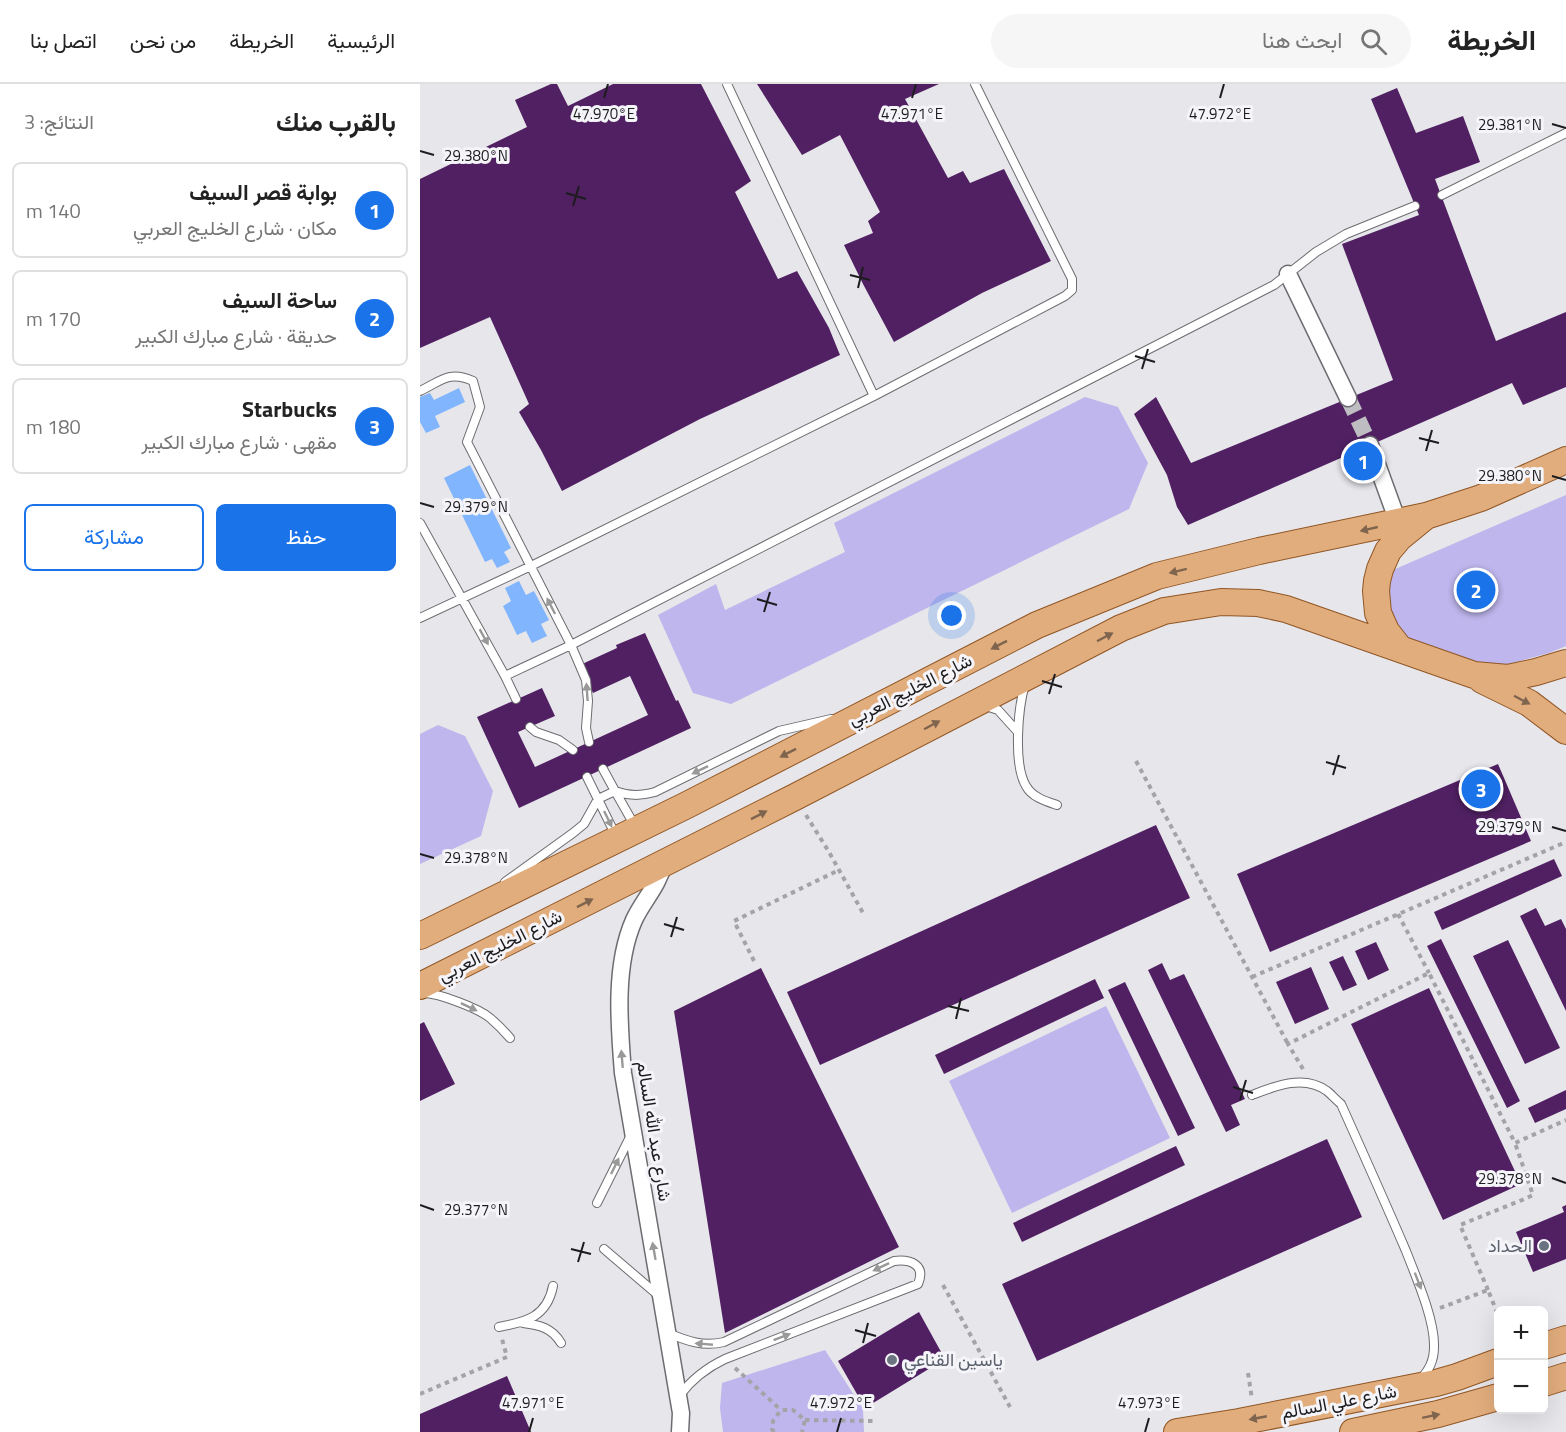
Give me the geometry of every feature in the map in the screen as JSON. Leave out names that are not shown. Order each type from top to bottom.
[{"type":"main road","name":"شارع الخليج العربي","points":[[420,936],[627,834],[1037,625],[1157,576],[1259,551],[1426,516],[1481,498],[1566,460]]},
{"type":"main road","points":[[1400,649],[1386,631],[1378,613],[1377,581],[1388,551],[1399,538],[1426,516]]},
{"type":"main road","name":"شارع الخليج العربي","points":[[420,986],[795,797],[1121,628],[1164,611],[1221,602],[1258,603],[1286,609],[1474,675]]},
{"type":"main road","points":[[1474,675],[1508,678],[1566,663]]},
{"type":"main road","points":[[1474,675],[1529,703],[1566,731]]},
{"type":"main road","points":[[1548,1345],[1566,1339]]},
{"type":"main road","name":"شارع علي السالم","points":[[1177,1432],[1411,1388],[1457,1377],[1494,1363]]},
{"type":"main road","points":[[1548,1382],[1566,1376]]},
{"type":"main road","name":"شارع علي السالم","points":[[1353,1432],[1438,1414],[1494,1398]]},
{"type":"street","points":[[1288,274],[1348,398]]},
{"type":"street","points":[[1370,445],[1398,522]]},
{"type":"street","name":"شارع عبد الله السالم","points":[[666,862],[634,920],[627,943],[620,992],[621,1046],[623,1072],[680,1405],[680,1432]]},
{"type":"street","name":"شارع عبد الله السالم","points":[[680,1405],[691,1432]]},
{"type":"lane","points":[[727,84],[874,396]]},
{"type":"lane","points":[[420,618],[531,566],[874,396],[1065,296],[1072,290],[1072,279],[975,84]]},
{"type":"lane","points":[[1442,195],[1566,133]]},
{"type":"lane","points":[[505,676],[571,645],[1274,285],[1316,252],[1346,234],[1415,206]]},
{"type":"lane","points":[[420,392],[452,375],[473,381],[480,407],[467,442],[571,645],[586,680],[588,701],[586,728],[589,742]]},
{"type":"lane","points":[[420,524],[516,699]]},
{"type":"lane","points":[[1027,677],[1017,731],[1019,772],[1026,788],[1040,800],[1057,805]]},
{"type":"lane","points":[[975,703],[998,710],[1017,731]]},
{"type":"lane","points":[[454,919],[584,824],[598,799],[615,791],[628,796],[642,796],[655,792],[779,732],[873,710]]},
{"type":"lane","points":[[530,727],[536,732],[559,740],[573,750]]},
{"type":"lane","points":[[603,770],[615,791],[627,834]]},
{"type":"lane","points":[[587,777],[598,799],[627,834]]},
{"type":"lane","points":[[420,994],[429,993],[470,1007],[489,1017],[510,1038]]},
{"type":"lane","points":[[1252,1095],[1282,1084],[1305,1083],[1325,1089],[1341,1104],[1396,1227],[1421,1289],[1432,1328],[1433,1361],[1428,1371],[1411,1388]]},
{"type":"lane","points":[[597,1203],[633,1130]]},
{"type":"lane","points":[[604,1249],[662,1298]]},
{"type":"lane","points":[[668,1333],[703,1345],[714,1345],[894,1261],[912,1262],[918,1268],[921,1277],[918,1284],[725,1359],[704,1370],[694,1378],[680,1405]]},
{"type":"lane","points":[[499,1327],[520,1323],[541,1312],[551,1296],[553,1286]]},
{"type":"lane","points":[[520,1323],[548,1328],[561,1343]]},
{"type":"path","points":[[1136,761],[1312,1085]]},
{"type":"path","points":[[795,797],[863,913]]},
{"type":"path","points":[[1252,977],[1566,842]]},
{"type":"path","points":[[754,961],[734,921],[839,870]]},
{"type":"path","points":[[1398,914],[1515,1143],[1533,1195],[1460,1225],[1494,1306]]},
{"type":"path","points":[[1288,1044],[1429,973]]},
{"type":"path","points":[[1515,1143],[1566,1120]]},
{"type":"path","points":[[943,1285],[1010,1407]]},
{"type":"path","points":[[1428,1312],[1488,1290]]},
{"type":"path","points":[[420,1395],[507,1357],[499,1327]]},
{"type":"path","points":[[725,1359],[781,1410],[793,1410],[805,1420],[874,1421]]},
{"type":"path","points":[[772,1431],[773,1421],[781,1410]]},
{"type":"path","points":[[802,1432],[805,1420]]},
{"type":"shaded area","points":[[1085,397],[1118,407],[1148,463],[1129,509],[731,704],[693,693],[658,615],[716,584],[725,610],[845,552],[834,523]]},
{"type":"shaded area","points":[[1566,495],[1566,646],[1549,653],[1475,673],[1404,648],[1384,608],[1386,573]]},
{"type":"shaded area","points":[[438,725],[465,736],[493,791],[481,836],[420,864],[420,734]]},
{"type":"shaded area","points":[[1106,1006],[1170,1138],[1012,1213],[949,1081]]},
{"type":"shaded area","points":[[825,1350],[863,1409],[864,1432],[723,1432],[720,1408],[722,1383]]},
{"type":"water","points":[[459,388],[465,402],[435,416],[440,427],[426,433],[420,422],[420,397],[430,393],[434,400]]},
{"type":"water","points":[[470,465],[511,548],[504,552],[510,562],[497,568],[492,559],[485,562],[444,478]]},
{"type":"water","points":[[519,581],[526,595],[534,591],[549,620],[541,624],[547,636],[532,643],[526,631],[517,635],[503,606],[511,601],[505,588]]},
{"type":"building","points":[[551,84],[557,84],[568,106],[613,84],[701,84],[751,181],[735,192],[778,279],[797,271],[829,328],[840,355],[700,419],[562,491],[519,412],[529,404],[490,317],[420,348],[420,179],[527,127],[515,100]]},
{"type":"building","points":[[757,84],[939,84],[905,99],[948,178],[963,171],[970,183],[1004,169],[1051,261],[982,293],[894,342],[844,245],[873,233],[868,221],[880,212],[840,135],[802,155]]},
{"type":"building","points":[[1397,88],[1416,133],[1463,116],[1480,162],[1435,179],[1496,341],[1566,312],[1566,387],[1523,405],[1512,383],[1188,525],[1177,507],[1167,475],[1134,414],[1156,397],[1191,463],[1393,380],[1342,244],[1419,215],[1371,99]]},
{"type":"building","points":[[645,633],[691,728],[519,808],[477,717],[542,688],[555,716],[518,732],[535,767],[648,715],[630,676],[593,693],[580,665],[617,648],[616,645]]},
{"type":"building","points":[[1498,764],[1531,841],[1270,952],[1237,874]]},
{"type":"building","points":[[1156,825],[1190,898],[820,1065],[787,992]]},
{"type":"building","points":[[1554,859],[1562,876],[1442,930],[1434,912]]},
{"type":"building","points":[[1536,908],[1545,926],[1561,919],[1566,929],[1566,1011],[1520,916]]},
{"type":"building","points":[[1441,939],[1520,1101],[1507,1108],[1427,946]]},
{"type":"building","points":[[1508,940],[1560,1048],[1525,1064],[1473,956]]},
{"type":"building","points":[[1376,942],[1389,970],[1368,980],[1355,951]]},
{"type":"building","points":[[1343,956],[1357,985],[1343,991],[1329,962]]},
{"type":"building","points":[[1162,963],[1170,980],[1184,974],[1245,1099],[1231,1105],[1240,1125],[1226,1132],[1148,970]]},
{"type":"building","points":[[1311,967],[1329,1009],[1295,1024],[1276,982]]},
{"type":"building","points":[[761,968],[899,1247],[725,1333],[674,1011]]},
{"type":"building","points":[[1095,979],[1104,998],[944,1074],[935,1055]]},
{"type":"building","points":[[1125,982],[1195,1128],[1178,1136],[1108,990]]},
{"type":"building","points":[[1429,988],[1521,1184],[1443,1220],[1351,1024]]},
{"type":"building","points":[[424,1022],[455,1084],[420,1101],[420,1024]]},
{"type":"building","points":[[1566,1090],[1566,1109],[1535,1123],[1528,1108]]},
{"type":"building","points":[[1327,1139],[1362,1217],[1037,1361],[1002,1284]]},
{"type":"building","points":[[1176,1146],[1185,1165],[1022,1242],[1013,1223]]},
{"type":"building","name":"الحداد","points":[[1566,1205],[1566,1259],[1533,1272],[1516,1232],[1564,1212],[1562,1207]]},
{"type":"building","name":"ياسين القناعي","points":[[919,1312],[945,1359],[865,1408],[838,1361]]},
{"type":"building","points":[[507,1376],[531,1432],[420,1432],[420,1414]]},
{"type":"tunnel","points":[[1348,398],[1370,445]]},
{"type":"place","name":"بوابة قصر السيف","points":[[1363,461]]},
{"type":"place","name":"ساحة السيف","points":[[1476,590]]},
{"type":"place","name":"Starbucks","points":[[1481,789]]},
{"type":"place","name":"الحداد","points":[[1544,1246]]},
{"type":"place","name":"ياسين القناعي","points":[[892,1360]]}]
